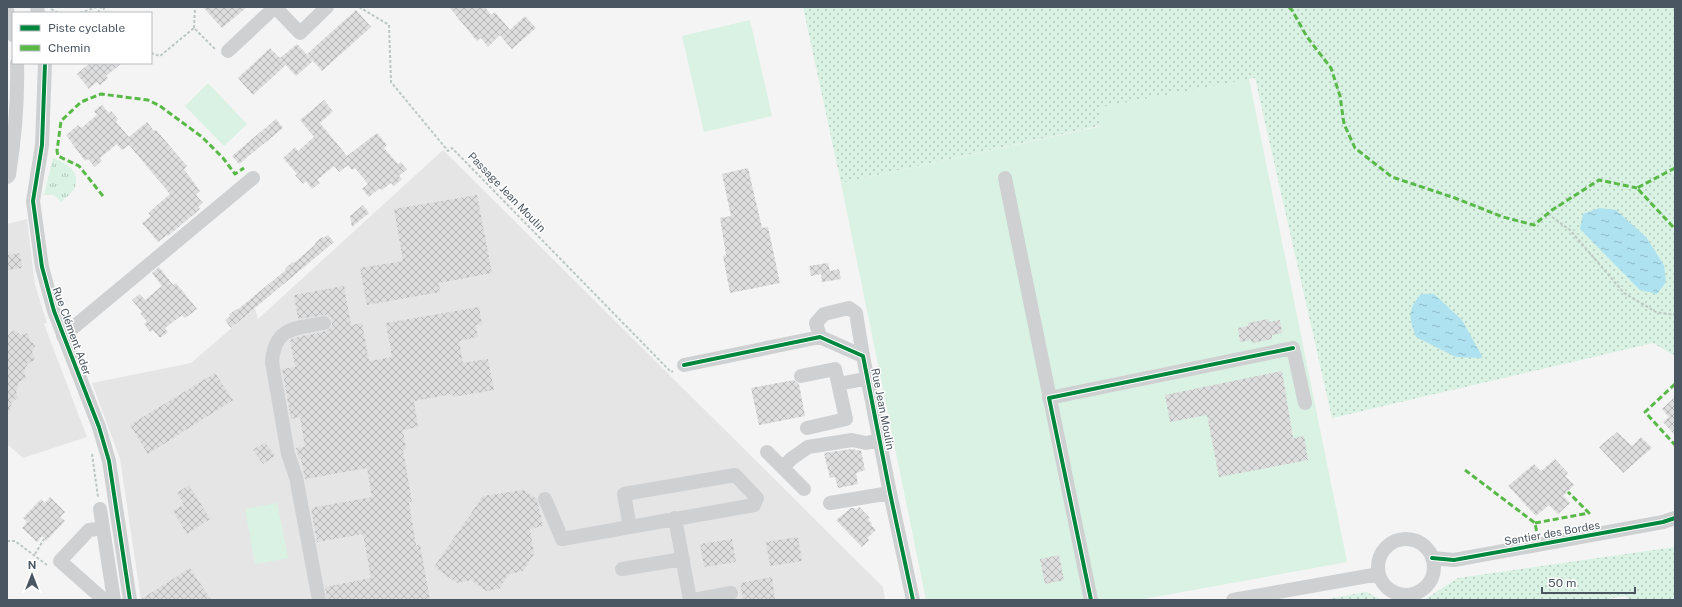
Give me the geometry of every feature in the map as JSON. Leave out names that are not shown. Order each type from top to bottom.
[{"type":"street","points":[[228,51],[275,7],[300,33],[318,10]]},
{"type":"street","points":[[7,10],[12,32]]},
{"type":"street","points":[[7,177],[9,175],[11,136],[18,96],[17,64]]},
{"type":"street","name":"Rue Clément Ader","points":[[45,64],[42,145],[33,201],[46,286],[63,336],[99,427],[109,461],[130,600]]},
{"type":"street","points":[[63,336],[253,178]]},
{"type":"street","points":[[1005,178],[1091,600]]},
{"type":"street","points":[[684,365],[820,337],[816,323],[824,314],[848,308],[856,312],[864,356]]},
{"type":"street","points":[[319,600],[296,477],[288,454],[272,362],[273,351],[282,334],[290,330],[324,323]]},
{"type":"street","name":"Rue Jean Moulin","points":[[820,337],[864,356],[890,493],[913,600]]},
{"type":"street","points":[[1050,398],[1293,348],[1304,403]]},
{"type":"street","points":[[801,376],[835,369],[846,419],[807,428]]},
{"type":"street","points":[[839,384],[868,378]]},
{"type":"street","points":[[783,468],[791,459],[808,447],[852,440],[866,443],[880,440]]},
{"type":"street","points":[[767,452],[804,489]]},
{"type":"street","points":[[545,499],[562,539],[630,527],[675,518],[754,505],[757,498],[735,475],[624,494],[630,527]]},
{"type":"street","points":[[830,503],[890,493]]},
{"type":"street","points":[[100,510],[114,600]]},
{"type":"street","points":[[675,518],[690,600]]},
{"type":"street","name":"Sentier des Bordes","points":[[1432,558],[1454,560],[1663,522],[1675,518]]},
{"type":"street","points":[[103,528],[88,530],[60,561],[104,600]]},
{"type":"street","points":[[1413,540],[1422,544],[1432,558],[1434,568],[1432,577],[1422,590],[1414,594],[1404,595],[1396,593],[1383,583],[1379,574],[1378,563],[1381,554],[1388,546],[1397,541],[1413,540]]},
{"type":"street","points":[[622,569],[683,559]]},
{"type":"street","points":[[1232,600],[1379,574]]},
{"type":"street","points":[[694,600],[731,593]]},
{"type":"path","points":[[83,12],[97,7]]},
{"type":"path","points":[[195,7],[194,28],[215,50],[228,51]]},
{"type":"path","points":[[152,53],[160,56],[194,28]]},
{"type":"path","points":[[1548,214],[1570,230],[1624,293],[1656,312],[1675,315]]},
{"type":"path","points":[[91,448],[100,510]]},
{"type":"path","points":[[35,554],[44,539]]},
{"type":"path","points":[[7,541],[15,541],[35,554],[46,565],[60,561]]},
{"type":"shaded area","points":[[443,150],[883,587],[885,600],[141,600],[120,459],[92,383],[191,363],[255,308],[258,319]]},
{"type":"shaded area","points":[[27,219],[35,285],[47,323],[44,324],[87,437],[23,458],[7,444],[7,224]]},
{"type":"green space","points":[[803,7],[1675,7],[1675,356],[1653,343],[1332,418],[1255,78],[1098,108],[1103,125],[841,183]]},
{"type":"green space","points":[[750,20],[772,116],[704,132],[682,36]]},
{"type":"green space","points":[[1249,79],[1347,562],[1138,600],[926,600],[841,183],[1102,126],[1098,108]]},
{"type":"green space","points":[[208,83],[247,124],[224,146],[185,106]]},
{"type":"green space","points":[[53,158],[63,162],[71,168],[76,177],[75,188],[61,202],[54,195],[44,195]]},
{"type":"green space","points":[[277,503],[288,558],[255,564],[245,509]]},
{"type":"green space","points":[[1675,547],[1675,600],[1629,600],[1626,596],[1600,600],[1424,600],[1458,578]]},
{"type":"green space","points":[[1366,592],[1383,600],[1322,600]]},
{"type":"water","points":[[1599,208],[1616,210],[1646,237],[1664,265],[1666,282],[1657,294],[1640,290],[1580,229],[1583,214]]},
{"type":"water","points":[[1421,294],[1434,294],[1462,320],[1483,358],[1456,357],[1416,337],[1412,325],[1411,310]]},
{"type":"building","points":[[203,7],[247,7],[222,28]]},
{"type":"building","points":[[449,7],[485,7],[491,15],[495,12],[510,30],[525,16],[536,28],[512,49],[500,35],[488,47],[481,38],[477,41]]},
{"type":"building","points":[[356,10],[371,27],[322,71],[307,54]]},
{"type":"building","points":[[297,44],[313,61],[296,76],[286,65],[253,95],[238,78],[270,48],[280,58]]},
{"type":"building","points":[[89,64],[121,64],[106,76],[108,78],[100,85],[97,82],[89,89],[77,74]]},
{"type":"building","points":[[324,100],[333,111],[320,123],[347,156],[377,133],[387,145],[384,148],[398,164],[401,162],[407,169],[399,176],[402,179],[394,186],[391,183],[382,190],[380,188],[369,197],[362,189],[368,184],[355,168],[352,170],[348,165],[339,172],[334,166],[317,180],[320,183],[312,189],[306,181],[303,184],[295,175],[297,174],[283,158],[295,147],[298,151],[314,137],[300,120]]},
{"type":"building","points":[[102,105],[109,113],[111,111],[118,119],[116,122],[129,137],[147,122],[154,131],[156,130],[187,166],[184,169],[200,191],[196,195],[203,203],[198,207],[200,209],[168,236],[167,235],[158,242],[142,223],[151,216],[148,213],[170,194],[129,145],[122,150],[117,144],[100,158],[102,161],[95,167],[88,159],[85,161],[66,135],[78,125],[81,128],[97,115],[94,111]]},
{"type":"building","points":[[276,119],[283,128],[239,164],[232,156]]},
{"type":"building","points":[[748,168],[762,228],[768,227],[780,283],[730,293],[723,256],[726,255],[720,218],[731,216],[722,174]]},
{"type":"building","points":[[477,195],[492,273],[439,283],[440,292],[367,305],[360,268],[403,261],[394,209]]},
{"type":"building","points":[[363,205],[369,213],[352,227],[350,216]]},
{"type":"building","points":[[328,235],[334,242],[231,328],[225,320],[230,316],[229,315],[286,270],[285,268],[293,262],[294,263],[322,237],[323,238]]},
{"type":"building","points":[[20,253],[22,268],[7,270],[7,255]]},
{"type":"building","points":[[828,263],[830,271],[839,269],[841,279],[822,282],[821,274],[811,276],[809,266]]},
{"type":"building","points":[[159,267],[173,285],[176,283],[197,309],[185,318],[182,315],[165,328],[168,332],[160,338],[153,330],[150,332],[144,324],[147,322],[140,313],[142,312],[132,300],[140,294],[145,300],[162,286],[152,273]]},
{"type":"building","points":[[344,286],[351,325],[362,323],[369,361],[392,357],[386,323],[479,307],[482,324],[475,325],[478,337],[459,341],[463,363],[488,359],[494,390],[453,397],[452,394],[414,401],[418,427],[403,430],[406,449],[403,450],[412,502],[409,502],[416,545],[420,545],[430,600],[327,600],[325,587],[371,578],[363,534],[317,542],[311,508],[372,497],[367,468],[305,479],[301,459],[299,459],[296,448],[305,447],[300,417],[291,419],[282,369],[295,367],[290,340],[326,331],[332,325],[331,318],[326,315],[298,319],[294,295]]},
{"type":"building","points":[[1268,319],[1269,322],[1280,320],[1282,333],[1272,335],[1272,339],[1252,343],[1251,340],[1240,342],[1238,328],[1248,326],[1248,323]]},
{"type":"building","points":[[14,330],[21,335],[28,333],[30,341],[36,345],[32,352],[35,360],[28,363],[24,371],[26,379],[19,382],[16,391],[18,398],[12,402],[9,412],[7,412],[7,336]]},
{"type":"building","points":[[1282,371],[1293,438],[1304,436],[1308,460],[1219,477],[1207,415],[1170,422],[1165,395]]},
{"type":"building","points":[[215,373],[233,400],[148,454],[130,425]]},
{"type":"building","points":[[794,380],[799,384],[805,416],[759,425],[751,388]]},
{"type":"building","points":[[1675,397],[1675,435],[1663,422],[1669,417],[1662,409]]},
{"type":"building","points":[[1617,432],[1632,446],[1641,437],[1652,448],[1623,473],[1599,447]]},
{"type":"building","points":[[265,442],[275,456],[263,464],[253,450]]},
{"type":"building","points":[[852,449],[861,451],[865,470],[856,473],[858,484],[838,488],[835,477],[830,478],[824,453]]},
{"type":"building","points":[[1555,459],[1568,473],[1565,476],[1574,485],[1563,496],[1570,503],[1558,514],[1549,505],[1536,516],[1508,486],[1534,464],[1541,471]]},
{"type":"building","points":[[189,485],[210,519],[187,534],[173,511],[184,505],[177,493]]},
{"type":"building","points":[[524,490],[537,499],[543,526],[530,529],[534,554],[523,571],[509,574],[499,589],[486,591],[471,580],[457,583],[434,567],[483,496]]},
{"type":"building","points":[[50,497],[65,512],[60,517],[65,521],[46,541],[42,536],[37,542],[22,528],[27,522],[23,518],[41,499],[45,503]]},
{"type":"building","points":[[859,507],[870,518],[868,520],[876,530],[867,538],[869,540],[862,547],[836,520],[851,508],[856,510]]},
{"type":"building","points":[[798,537],[802,561],[770,566],[766,542]]},
{"type":"building","points":[[732,539],[736,562],[704,567],[700,544]]},
{"type":"building","points":[[1059,555],[1064,580],[1045,584],[1040,559]]},
{"type":"building","points":[[190,568],[211,600],[140,600]]},
{"type":"building","points":[[772,577],[775,600],[743,600],[740,583]]},
{"type":"marked path","points":[[1289,7],[1307,37],[1331,68],[1340,96],[1344,124],[1355,148],[1392,177],[1455,198],[1503,217],[1534,225],[1552,210],[1599,180],[1637,188]]},
{"type":"marked path","points":[[103,196],[79,166],[58,156],[57,151],[61,121],[81,102],[101,94],[148,100],[160,106],[202,137],[223,158],[235,174],[244,168]]},
{"type":"marked path","points":[[1675,168],[1637,188],[1675,229]]},
{"type":"marked path","points":[[1675,384],[1645,412],[1675,445]]},
{"type":"marked path","points":[[1465,470],[1535,523],[1539,544]]},
{"type":"marked path","points":[[1535,523],[1589,513],[1568,492]]},
{"type":"cycle path","points":[[45,64],[42,145],[33,201],[42,267],[54,311],[99,427],[109,461],[130,600]]},
{"type":"cycle path","points":[[684,365],[820,337],[863,356],[913,600]]},
{"type":"cycle path","points":[[1091,600],[1049,398],[1293,348]]},
{"type":"cycle path","points":[[1432,558],[1454,560],[1663,522],[1675,518]]}]
